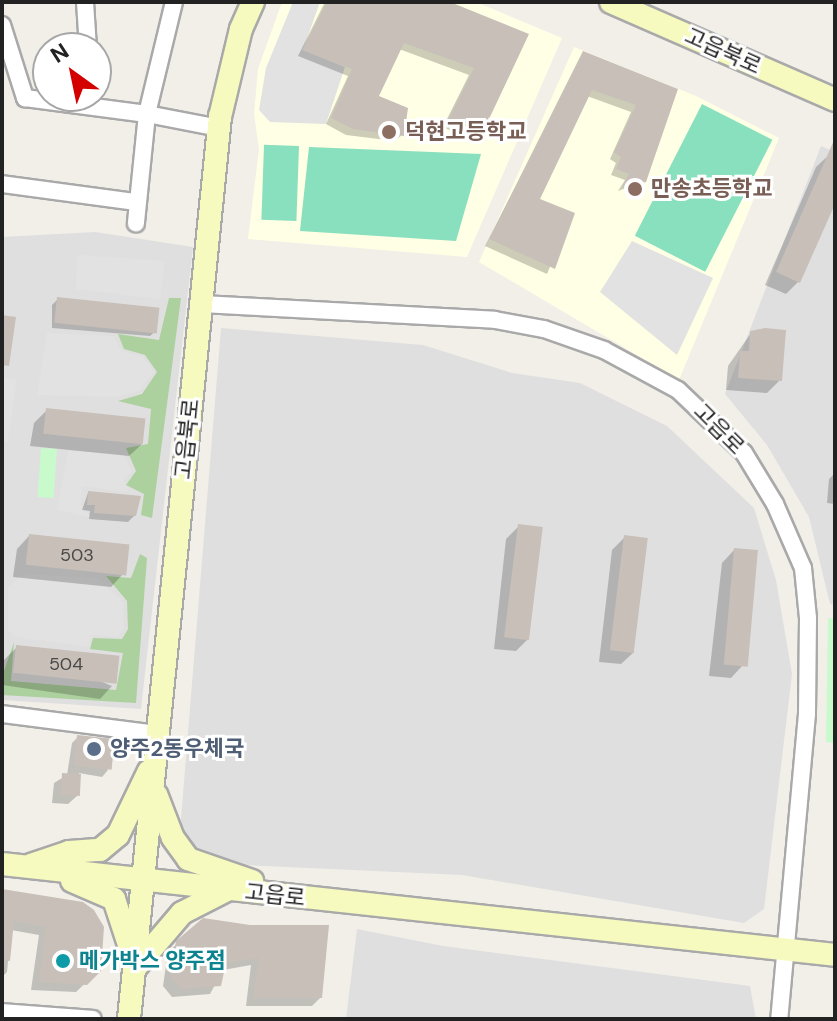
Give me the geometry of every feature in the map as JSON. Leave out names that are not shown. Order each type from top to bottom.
[{"type":"street","points":[[85,2],[87,32]]},
{"type":"street","points":[[136,223],[147,114],[174,2]]},
{"type":"street","name":"고읍북로","points":[[129,1019],[219,128],[241,29],[253,2]]},
{"type":"street","name":"고읍북로","points":[[611,2],[835,100]]},
{"type":"street","points":[[2,25],[25,98],[32,98]]},
{"type":"street","points":[[112,106],[219,128]]},
{"type":"street","points":[[2,184],[136,202]]},
{"type":"street","name":"고읍로","points":[[202,304],[495,320],[544,329],[604,350],[678,390],[744,453],[775,504],[803,568],[808,618],[807,714],[779,1019]]},
{"type":"street","points":[[2,714],[158,745],[118,835],[100,850],[69,852],[12,865]]},
{"type":"street","points":[[153,788],[173,838],[188,859],[209,870],[261,883],[273,895]]},
{"type":"street","points":[[12,865],[92,886],[114,899],[124,919],[135,969]]},
{"type":"street","name":"고읍로","points":[[12,865],[835,955]]},
{"type":"street","points":[[135,969],[182,913],[227,890]]},
{"type":"street","points":[[2,1012],[93,1019]]},
{"type":"shaded area","name":"덕현고등학교","points":[[282,2],[476,2],[562,38],[467,257],[248,239],[259,149],[254,114],[258,69]]},
{"type":"shaded area","points":[[293,2],[320,2],[303,50],[345,67],[326,124],[270,122],[259,110],[266,68]]},
{"type":"shaded area","name":"만송초등학교","points":[[574,47],[696,96],[779,138],[679,380],[479,262]]},
{"type":"shaded area","points":[[821,146],[835,152],[835,605],[830,604],[809,517],[767,445],[725,394]]},
{"type":"shaded area","points":[[95,232],[193,247],[141,709],[2,700],[2,237]]},
{"type":"shaded area","points":[[632,241],[713,278],[677,355],[600,292]]},
{"type":"shaded area","points":[[77,255],[165,261],[160,299],[76,289]]},
{"type":"shaded area","points":[[221,328],[423,345],[512,373],[580,383],[667,426],[754,508],[776,580],[792,674],[764,909],[744,923],[462,875],[202,863],[179,843]]},
{"type":"shaded area","points":[[47,333],[114,336],[121,351],[143,357],[154,372],[139,391],[116,397],[37,395]]},
{"type":"shaded area","points":[[2,377],[17,379],[8,442],[2,442]]},
{"type":"shaded area","points":[[68,451],[123,454],[132,472],[123,479],[129,492],[82,486],[81,506],[93,518],[57,510]]},
{"type":"shaded area","points":[[23,574],[97,578],[123,602],[124,628],[118,637],[92,635],[89,647],[16,637],[8,630],[8,587]]},
{"type":"shaded area","points":[[357,929],[443,946],[750,986],[756,1019],[346,1019]]},
{"type":"green space","points":[[702,104],[772,140],[705,272],[635,236]]},
{"type":"green space","points":[[264,145],[299,146],[296,221],[261,220]]},
{"type":"green space","points":[[309,147],[481,154],[456,241],[300,231]]},
{"type":"green space","points":[[169,298],[181,298],[152,518],[141,515],[144,494],[126,485],[136,471],[126,448],[148,444],[151,409],[118,401],[142,394],[157,372],[145,355],[124,349],[118,334],[159,340]]},
{"type":"green space","points":[[41,448],[57,449],[54,498],[38,497]]},
{"type":"green space","points":[[140,554],[147,558],[136,703],[2,695],[2,677],[14,642],[11,681],[116,690],[123,653],[90,649],[93,638],[122,639],[128,629],[127,601],[106,576],[131,578]]},
{"type":"green space","points":[[828,618],[835,619],[835,743],[826,742]]},
{"type":"building","points":[[327,2],[450,2],[529,34],[481,136],[448,120],[474,68],[404,43],[379,96],[408,108],[404,136],[353,129],[331,118],[352,69],[302,50]]},
{"type":"building","points":[[583,51],[678,89],[646,182],[622,187],[629,174],[616,169],[621,157],[614,152],[636,105],[592,90],[540,199],[575,213],[555,269],[489,239]]},
{"type":"building","points":[[835,138],[835,204],[800,283],[776,272]]},
{"type":"building","points":[[57,297],[159,308],[157,334],[54,323]]},
{"type":"building","points":[[2,315],[16,317],[9,366],[2,365]]},
{"type":"building","points":[[765,328],[786,330],[782,381],[738,378],[740,351],[749,351],[750,331]]},
{"type":"building","points":[[46,408],[145,418],[143,444],[43,434]]},
{"type":"building","points":[[88,491],[141,496],[136,516],[94,513],[95,505],[87,505]]},
{"type":"building","points":[[518,524],[543,527],[529,640],[504,637]]},
{"type":"building","points":[[29,534],[129,545],[126,575],[26,565]]},
{"type":"building","points":[[624,535],[648,538],[634,653],[610,650]]},
{"type":"building","points":[[734,548],[758,550],[748,667],[724,665]]},
{"type":"building","points":[[16,645],[119,656],[117,684],[13,673]]},
{"type":"building","name":"양주2동우체국","points":[[77,735],[115,739],[112,770],[74,766]]},
{"type":"building","points":[[62,773],[81,774],[80,796],[61,795]]},
{"type":"building","points":[[2,889],[83,902],[94,910],[104,927],[101,971],[87,985],[39,982],[46,927],[14,921],[10,961],[2,960]]},
{"type":"building","points":[[203,918],[250,925],[329,925],[322,998],[253,998],[259,958],[226,963],[221,986],[181,989],[170,977],[176,941]]},
{"type":"place","name":"덕현고등학교","points":[[389,132]]},
{"type":"place","name":"만송초등학교","points":[[635,189]]},
{"type":"place","name":"양주2동우체국","points":[[94,749]]},
{"type":"place","name":"메가박스 양주점","points":[[63,961]]}]
